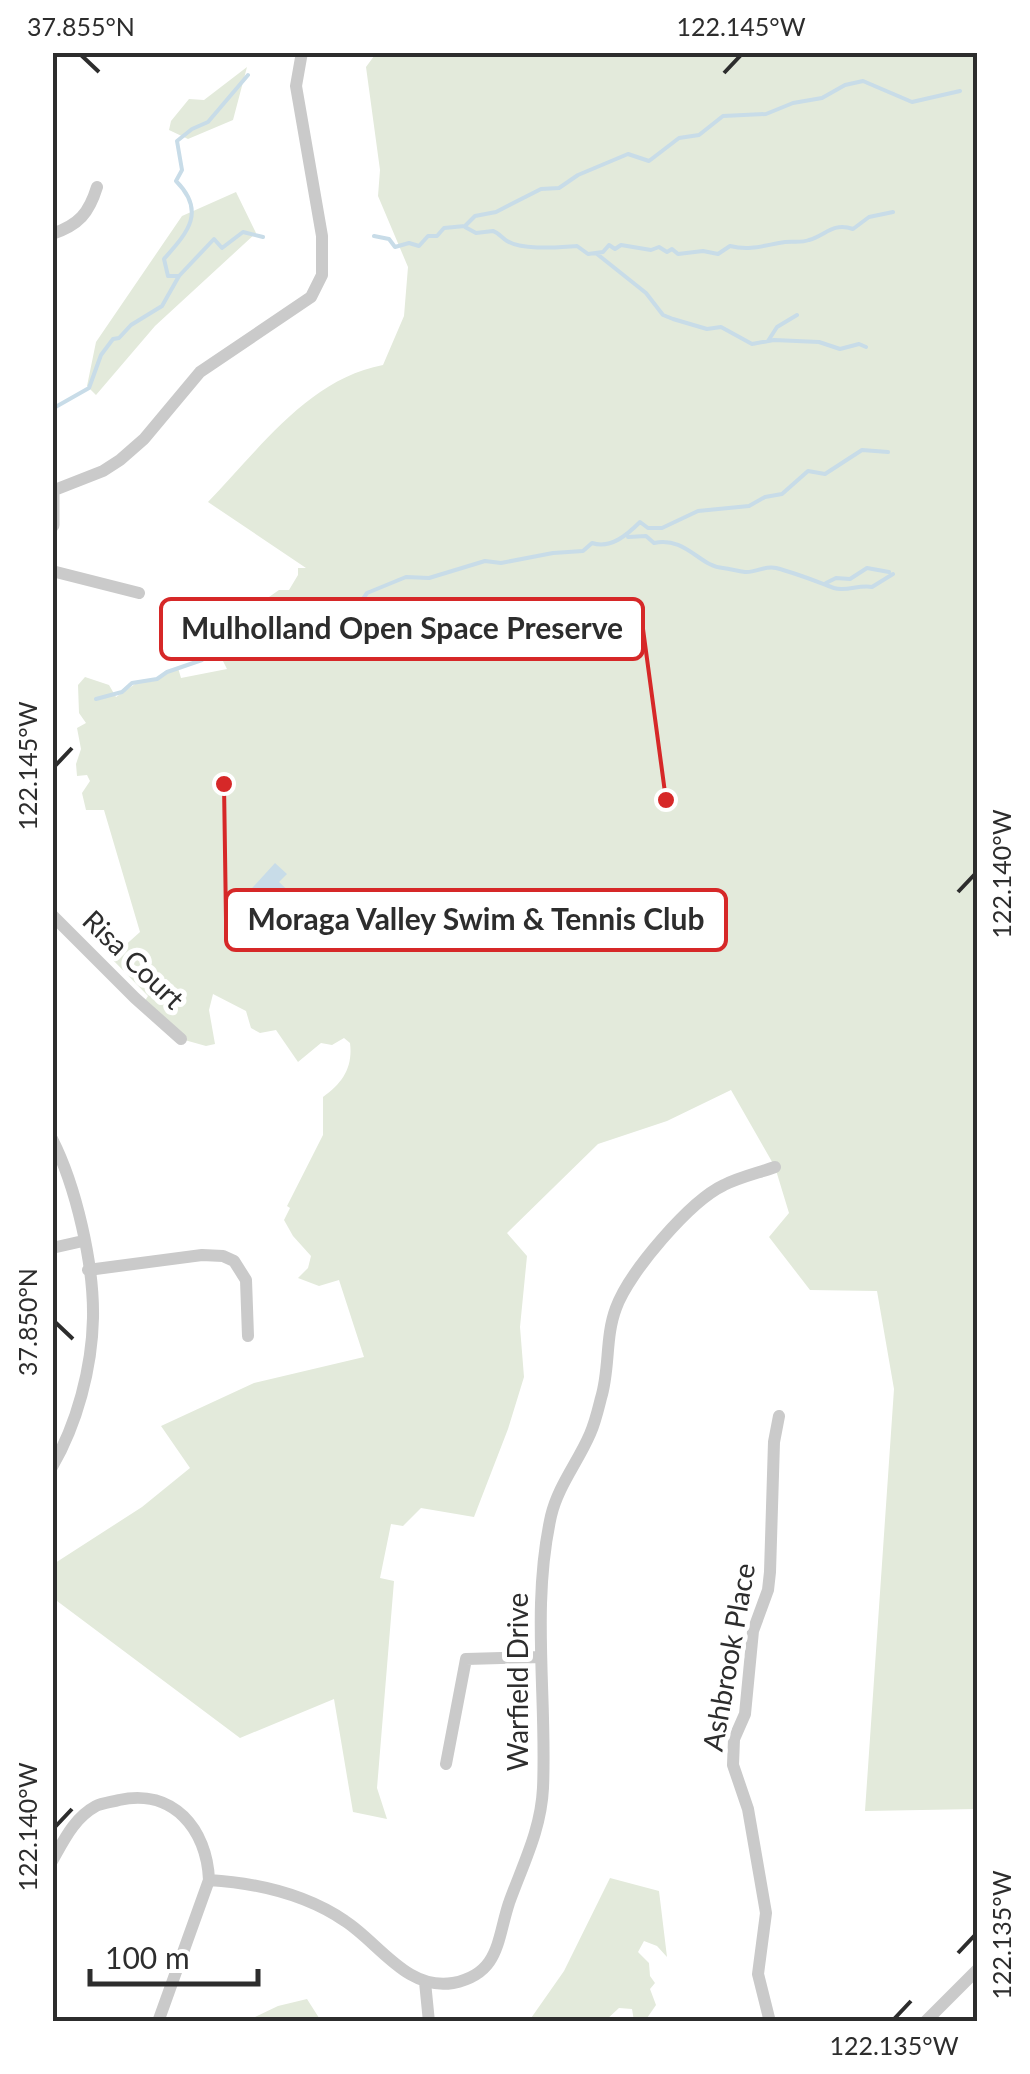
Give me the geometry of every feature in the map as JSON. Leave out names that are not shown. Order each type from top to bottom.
[{"type":"street","points":[[52,525],[52,493],[103,472],[120,460],[144,439],[200,372],[311,297],[322,276],[322,236],[296,86],[302,52]]},
{"type":"street","points":[[52,234],[82,219],[92,205],[97,186]]},
{"type":"street","points":[[52,572],[139,593]]},
{"type":"street","name":"Risa Court","points":[[52,914],[182,1040]]},
{"type":"street","points":[[52,1138],[67,1168],[83,1241],[93,1318],[88,1363],[67,1439],[52,1466]]},
{"type":"street","name":"Warfield Drive","points":[[426,1982],[449,1984],[464,1980],[498,1953],[508,1906],[534,1844],[543,1789],[540,1602],[552,1514],[590,1433],[603,1391],[616,1308],[634,1275],[660,1241],[692,1210],[722,1186],[774,1168]]},
{"type":"street","points":[[52,1248],[83,1241]]},
{"type":"street","points":[[88,1270],[223,1256],[234,1261],[246,1280],[248,1336]]},
{"type":"street","name":"Ashbrook Place","points":[[770,2022],[758,1974],[766,1913],[748,1809],[732,1766],[734,1739],[745,1714],[752,1632],[768,1590],[774,1442],[779,1416]]},
{"type":"street","points":[[446,1764],[466,1659],[541,1658]]},
{"type":"street","points":[[52,1860],[74,1824],[97,1805],[142,1797],[172,1805],[189,1820],[208,1858],[209,1880],[158,2022]]},
{"type":"street","points":[[209,1880],[286,1891],[346,1920],[390,1960],[426,1982],[429,2022]]},
{"type":"street","points":[[925,2022],[978,1968]]},
{"type":"green space","points":[[377,52],[977,53],[977,1809],[865,1811],[894,1389],[877,1291],[810,1290],[769,1237],[789,1213],[775,1167],[731,1090],[667,1121],[598,1144],[507,1233],[527,1256],[520,1327],[524,1377],[474,1517],[421,1508],[403,1526],[391,1524],[380,1578],[394,1581],[377,1788],[387,1819],[353,1812],[334,1699],[240,1738],[53,1598],[52,1565],[142,1507],[190,1468],[161,1426],[254,1383],[364,1357],[339,1280],[319,1286],[298,1278],[308,1268],[311,1256],[284,1220],[290,1208],[287,1206],[323,1135],[323,1097],[345,1074],[350,1043],[344,1038],[332,1045],[321,1043],[298,1062],[276,1030],[260,1033],[251,1028],[246,1011],[213,994],[209,1010],[215,1044],[206,1046],[181,1039],[142,1005],[148,996],[111,958],[140,932],[104,810],[86,810],[82,793],[90,781],[87,775],[77,776],[76,764],[81,749],[77,728],[86,723],[79,713],[78,685],[85,677],[109,685],[116,697],[138,682],[157,679],[178,668],[181,678],[227,669],[220,655],[216,622],[253,624],[257,628],[279,623],[280,617],[269,607],[269,597],[279,590],[289,590],[298,568],[306,568],[208,502],[308,401],[356,373],[383,365],[404,316],[408,267],[378,196],[380,170],[366,67]]},
{"type":"green space","points":[[247,67],[233,120],[188,139],[169,130],[171,121],[189,99],[204,100]]},
{"type":"green space","points":[[236,192],[256,233],[155,326],[96,395],[87,386],[96,342],[182,216]]},
{"type":"green space","points":[[610,1878],[659,1891],[667,1957],[657,1946],[644,1941],[638,1952],[649,1963],[655,1983],[650,1989],[656,2005],[645,2021],[634,2021],[632,2009],[619,2008],[605,2021],[529,2021],[564,1971]]},
{"type":"green space","points":[[307,1999],[321,2021],[247,2021],[278,2006]]},
{"type":"water","points":[[275,863],[287,874],[279,882],[296,898],[262,934],[251,924],[259,914],[242,899]]},
{"type":"waterway","points":[[178,276],[168,276],[164,259],[186,231],[192,212],[176,181],[182,170],[177,141],[208,122],[248,75]]},
{"type":"waterway","points":[[374,236],[389,239],[395,247],[409,243],[419,246],[444,228],[465,226],[475,216],[496,212],[541,189],[559,188],[578,175],[628,154],[649,161],[679,138],[699,135],[723,116],[766,114],[793,103],[822,98],[845,85],[863,81],[912,102],[960,91]]},
{"type":"waterway","points":[[465,227],[476,233],[493,231],[522,246],[577,246],[588,254],[603,252],[609,245],[615,249],[621,245],[651,250],[659,247],[667,252],[672,249],[678,254],[718,254],[730,246],[751,248],[806,241],[835,228],[853,229],[869,217],[893,212]]},
{"type":"waterway","points":[[52,409],[89,388],[101,355],[113,339],[162,306],[179,276],[214,239],[222,248],[243,232],[263,237]]},
{"type":"waterway","points":[[597,254],[646,293],[663,315],[673,319],[707,329],[721,327],[752,344],[774,340],[819,342],[840,349],[859,344],[866,347]]},
{"type":"waterway","points":[[768,341],[777,327],[797,315]]},
{"type":"waterway","points":[[96,699],[202,660],[226,641],[235,644],[300,620],[326,618],[337,611],[354,612],[367,593],[406,577],[429,578],[485,561],[501,563],[583,551],[592,543],[618,540],[640,522],[648,528],[662,528],[698,511],[749,506],[782,494],[808,471],[825,474],[862,450],[888,452]]},
{"type":"waterway","points":[[628,537],[646,536],[654,543],[675,544],[715,566],[745,572],[776,568],[839,589],[872,587],[893,574]]},
{"type":"waterway","points":[[826,583],[836,578],[850,579],[867,568],[889,572]]},
{"type":"place","name":"Moraga Valley Swim & Tennis Club","points":[[224,784]]},
{"type":"place","name":"Mulholland Open Space Preserve","points":[[666,800]]}]
